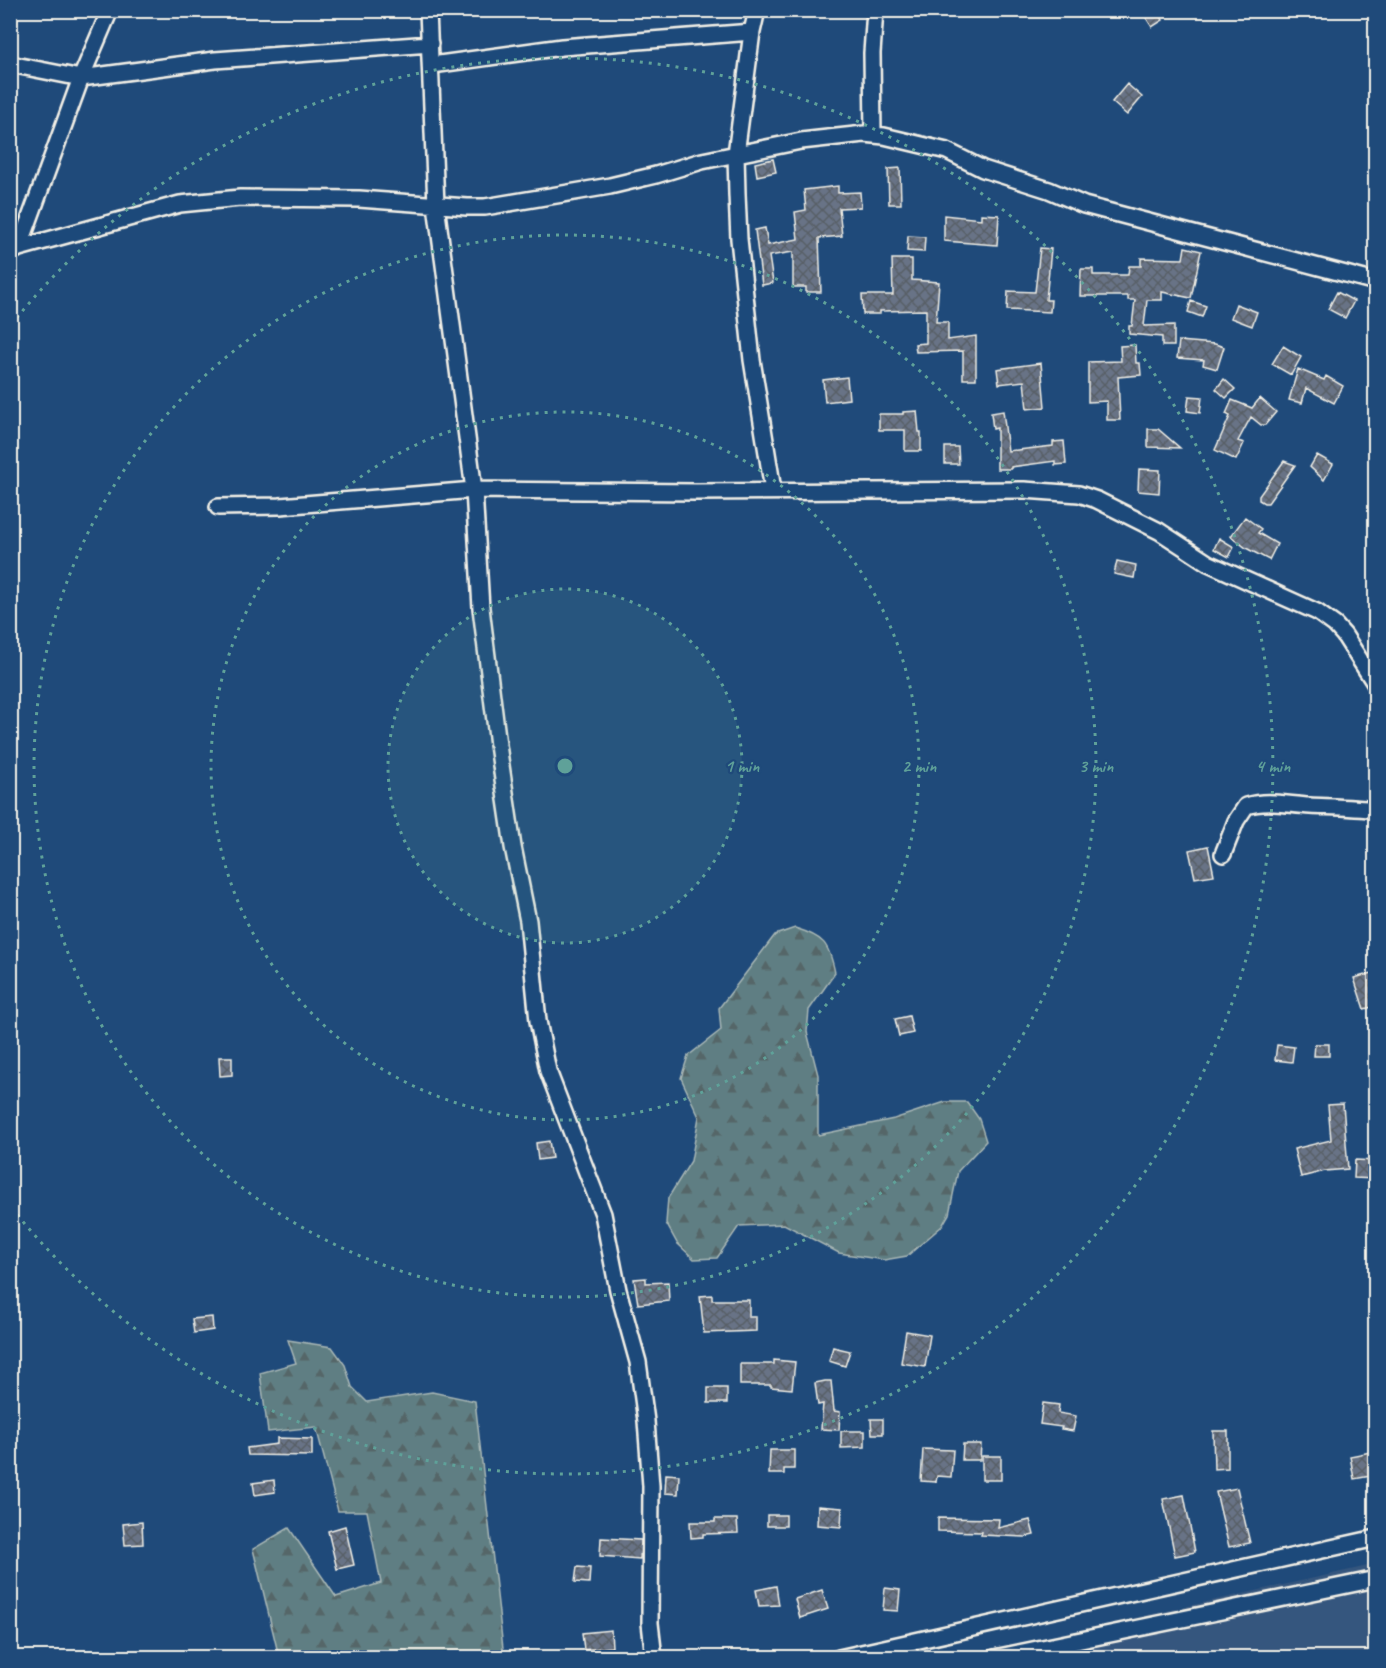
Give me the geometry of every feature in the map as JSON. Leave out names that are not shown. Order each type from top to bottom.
[{"type":"street","points":[[15,251],[81,78],[110,10]]},
{"type":"street","points":[[428,10],[436,205],[474,490],[481,608],[488,665],[513,847],[528,921],[538,1021],[549,1071],[603,1214],[618,1290],[638,1362],[646,1421],[651,1486],[650,1623],[654,1658]]},
{"type":"street","points":[[757,10],[736,154],[739,238],[744,288],[752,360],[772,490]]},
{"type":"street","points":[[873,135],[872,53],[875,10]]},
{"type":"street","points":[[432,65],[562,47],[752,32]]},
{"type":"street","points":[[10,64],[81,78],[215,60],[430,44]]},
{"type":"street","points":[[15,251],[180,204],[240,198],[359,200],[485,207],[610,186],[736,154],[801,141],[873,135],[947,151],[983,169],[1049,190],[1084,205],[1376,282]]},
{"type":"street","points":[[218,507],[280,506],[474,490],[696,492],[1024,490],[1088,496],[1149,525],[1208,563],[1327,618],[1344,635],[1376,685]]},
{"type":"street","points":[[1223,854],[1236,821],[1246,806],[1259,801],[1376,810]]},
{"type":"street","points":[[839,1658],[1376,1538]]},
{"type":"street","points":[[994,1658],[1376,1578]]},
{"type":"shaded area","points":[[1375,1564],[1375,1657],[956,1658],[1359,1568]]},
{"type":"green space","points":[[795,928],[819,938],[824,943],[835,973],[809,1010],[807,1032],[818,1075],[818,1135],[894,1119],[945,1102],[967,1102],[979,1119],[986,1141],[958,1171],[949,1214],[942,1226],[907,1256],[884,1260],[839,1253],[784,1224],[739,1226],[717,1258],[694,1259],[677,1243],[666,1223],[668,1198],[691,1161],[699,1117],[681,1078],[688,1056],[721,1030],[719,1008],[775,935]]},
{"type":"green space","points":[[288,1340],[332,1347],[345,1365],[352,1387],[367,1402],[432,1392],[475,1401],[504,1657],[279,1657],[253,1549],[289,1528],[336,1597],[381,1583],[367,1511],[338,1511],[316,1427],[268,1432],[260,1373],[296,1363]]},
{"type":"building","points":[[1141,10],[1158,10],[1163,20],[1152,27]]},
{"type":"building","points":[[1127,84],[1142,97],[1127,115],[1112,102]]},
{"type":"building","points":[[773,159],[776,172],[757,176],[755,163]]},
{"type":"building","points":[[900,168],[901,204],[889,204],[888,169]]},
{"type":"building","points":[[838,186],[838,193],[860,192],[861,207],[839,208],[842,236],[819,238],[821,292],[806,292],[806,287],[793,287],[793,252],[769,256],[773,283],[762,285],[755,230],[765,228],[768,245],[798,239],[795,212],[806,210],[804,190]]},
{"type":"building","points":[[981,214],[999,215],[997,245],[944,241],[944,215],[981,219]]},
{"type":"building","points":[[908,236],[925,237],[924,252],[907,251]]},
{"type":"building","points":[[1185,247],[1201,251],[1191,298],[1162,292],[1162,300],[1147,300],[1144,326],[1174,325],[1174,346],[1162,346],[1162,337],[1129,334],[1135,300],[1128,300],[1128,296],[1080,296],[1081,269],[1093,269],[1093,275],[1128,275],[1129,266],[1141,266],[1141,258],[1183,259]]},
{"type":"building","points":[[1040,248],[1051,249],[1046,300],[1051,300],[1050,312],[1007,310],[1008,291],[1035,292]]},
{"type":"building","points":[[892,259],[912,259],[912,280],[939,282],[936,322],[948,322],[948,340],[976,336],[976,379],[963,379],[963,351],[916,352],[915,344],[926,343],[926,310],[880,311],[880,314],[863,314],[862,295],[893,295]]},
{"type":"building","points":[[1337,292],[1354,301],[1345,318],[1328,309]]},
{"type":"building","points":[[1191,301],[1206,306],[1202,317],[1188,312]]},
{"type":"building","points":[[1236,304],[1257,312],[1252,326],[1231,318]]},
{"type":"building","points":[[1179,341],[1224,347],[1217,369],[1203,365],[1204,360],[1177,358]]},
{"type":"building","points":[[1135,345],[1136,363],[1140,363],[1141,375],[1118,377],[1120,420],[1107,420],[1107,401],[1088,402],[1088,362],[1121,361],[1120,346]]},
{"type":"building","points":[[1283,346],[1301,357],[1291,375],[1272,364]]},
{"type":"building","points":[[1041,363],[1045,407],[1027,409],[1024,381],[999,384],[997,369]]},
{"type":"building","points":[[1298,369],[1324,380],[1326,376],[1343,386],[1334,403],[1306,388],[1302,403],[1289,400]]},
{"type":"building","points":[[847,377],[849,399],[825,402],[823,380]]},
{"type":"building","points":[[1224,379],[1235,389],[1226,398],[1216,389]]},
{"type":"building","points":[[1189,396],[1202,397],[1200,413],[1187,411]]},
{"type":"building","points":[[1260,398],[1276,412],[1265,425],[1261,425],[1251,417],[1238,441],[1244,443],[1236,460],[1215,450],[1230,416],[1226,414],[1232,400],[1252,408]]},
{"type":"building","points":[[917,411],[919,432],[921,432],[921,451],[905,451],[905,430],[879,430],[879,414],[903,414],[903,412]]},
{"type":"building","points":[[1003,411],[1008,451],[1053,446],[1053,442],[1064,441],[1066,464],[1055,465],[1055,461],[1011,467],[1011,469],[997,469],[997,428],[993,429],[991,413]]},
{"type":"building","points":[[1148,429],[1158,429],[1180,448],[1148,447]]},
{"type":"building","points":[[945,447],[958,447],[959,464],[945,464]]},
{"type":"building","points":[[1317,455],[1333,464],[1324,480],[1310,467]]},
{"type":"building","points":[[1284,461],[1295,465],[1268,503],[1264,503],[1259,500],[1259,496]]},
{"type":"building","points":[[1139,469],[1160,470],[1159,493],[1138,491]]},
{"type":"building","points":[[1245,517],[1261,529],[1258,533],[1277,544],[1269,560],[1246,548],[1231,536]]},
{"type":"building","points":[[1219,538],[1234,547],[1229,557],[1214,549]]},
{"type":"building","points":[[1117,561],[1136,565],[1134,578],[1114,574]]},
{"type":"building","points":[[1208,846],[1214,875],[1195,878],[1189,850]]},
{"type":"building","points":[[1376,972],[1376,1006],[1364,1009],[1354,978]]},
{"type":"building","points":[[909,1016],[913,1033],[899,1036],[895,1019]]},
{"type":"building","points":[[1315,1044],[1329,1044],[1329,1056],[1314,1056]]},
{"type":"building","points":[[1277,1045],[1294,1047],[1292,1062],[1275,1060]]},
{"type":"building","points":[[219,1057],[232,1057],[232,1075],[220,1076]]},
{"type":"building","points":[[1343,1104],[1348,1169],[1325,1171],[1301,1177],[1294,1149],[1331,1140],[1328,1105]]},
{"type":"building","points":[[549,1141],[552,1158],[538,1160],[536,1143]]},
{"type":"building","points":[[1355,1160],[1376,1161],[1376,1179],[1354,1178]]},
{"type":"building","points":[[646,1278],[646,1283],[668,1282],[669,1301],[638,1304],[634,1279]]},
{"type":"building","points":[[712,1295],[712,1300],[749,1300],[749,1317],[756,1317],[756,1331],[704,1333],[700,1296]]},
{"type":"building","points":[[212,1317],[213,1330],[194,1333],[192,1319]]},
{"type":"building","points":[[906,1331],[930,1335],[925,1367],[901,1363]]},
{"type":"building","points":[[833,1347],[850,1351],[845,1366],[829,1361]]},
{"type":"building","points":[[774,1360],[795,1362],[792,1389],[771,1387],[771,1385],[740,1385],[740,1364],[774,1364]]},
{"type":"building","points":[[831,1381],[834,1411],[840,1412],[839,1430],[821,1429],[823,1404],[818,1405],[815,1383]]},
{"type":"building","points":[[708,1388],[727,1388],[727,1403],[708,1403]]},
{"type":"building","points":[[1043,1403],[1059,1405],[1058,1413],[1076,1416],[1073,1431],[1040,1424]]},
{"type":"building","points":[[871,1419],[883,1419],[883,1434],[872,1434]]},
{"type":"building","points":[[841,1431],[865,1431],[865,1447],[841,1448]]},
{"type":"building","points":[[1213,1431],[1228,1431],[1228,1468],[1214,1469]]},
{"type":"building","points":[[277,1438],[312,1439],[312,1456],[248,1455],[247,1448],[277,1444]]},
{"type":"building","points":[[963,1444],[981,1444],[980,1460],[962,1460]]},
{"type":"building","points":[[923,1449],[953,1450],[951,1477],[937,1476],[936,1482],[921,1481]]},
{"type":"building","points":[[770,1450],[794,1450],[794,1469],[784,1469],[784,1474],[769,1474]]},
{"type":"building","points":[[1376,1451],[1376,1475],[1354,1479],[1350,1456]]},
{"type":"building","points":[[982,1456],[1001,1456],[1001,1480],[982,1480]]},
{"type":"building","points":[[666,1474],[679,1475],[678,1494],[665,1493]]},
{"type":"building","points":[[274,1480],[275,1492],[255,1495],[253,1483]]},
{"type":"building","points":[[1237,1488],[1250,1543],[1229,1547],[1216,1492]]},
{"type":"building","points":[[1184,1495],[1195,1552],[1175,1556],[1163,1499]]},
{"type":"building","points":[[818,1506],[842,1508],[841,1527],[817,1525]]},
{"type":"building","points":[[767,1515],[786,1515],[786,1526],[767,1526]]},
{"type":"building","points":[[938,1518],[999,1519],[998,1528],[1030,1520],[1034,1535],[1025,1537],[981,1535],[982,1532],[938,1531]]},
{"type":"building","points":[[715,1519],[737,1519],[738,1533],[703,1534],[703,1537],[691,1538],[690,1522],[715,1522]]},
{"type":"building","points":[[142,1522],[143,1544],[125,1545],[123,1524]]},
{"type":"building","points":[[345,1526],[354,1565],[337,1569],[328,1531]]},
{"type":"building","points":[[601,1538],[641,1540],[640,1559],[600,1556]]},
{"type":"building","points":[[577,1567],[590,1568],[589,1583],[575,1582]]},
{"type":"building","points":[[776,1586],[779,1605],[759,1606],[756,1590]]},
{"type":"building","points":[[885,1588],[900,1590],[898,1611],[883,1610]]},
{"type":"building","points":[[822,1590],[828,1609],[800,1618],[795,1599]]},
{"type":"building","points":[[611,1630],[612,1647],[584,1650],[582,1633]]}]
